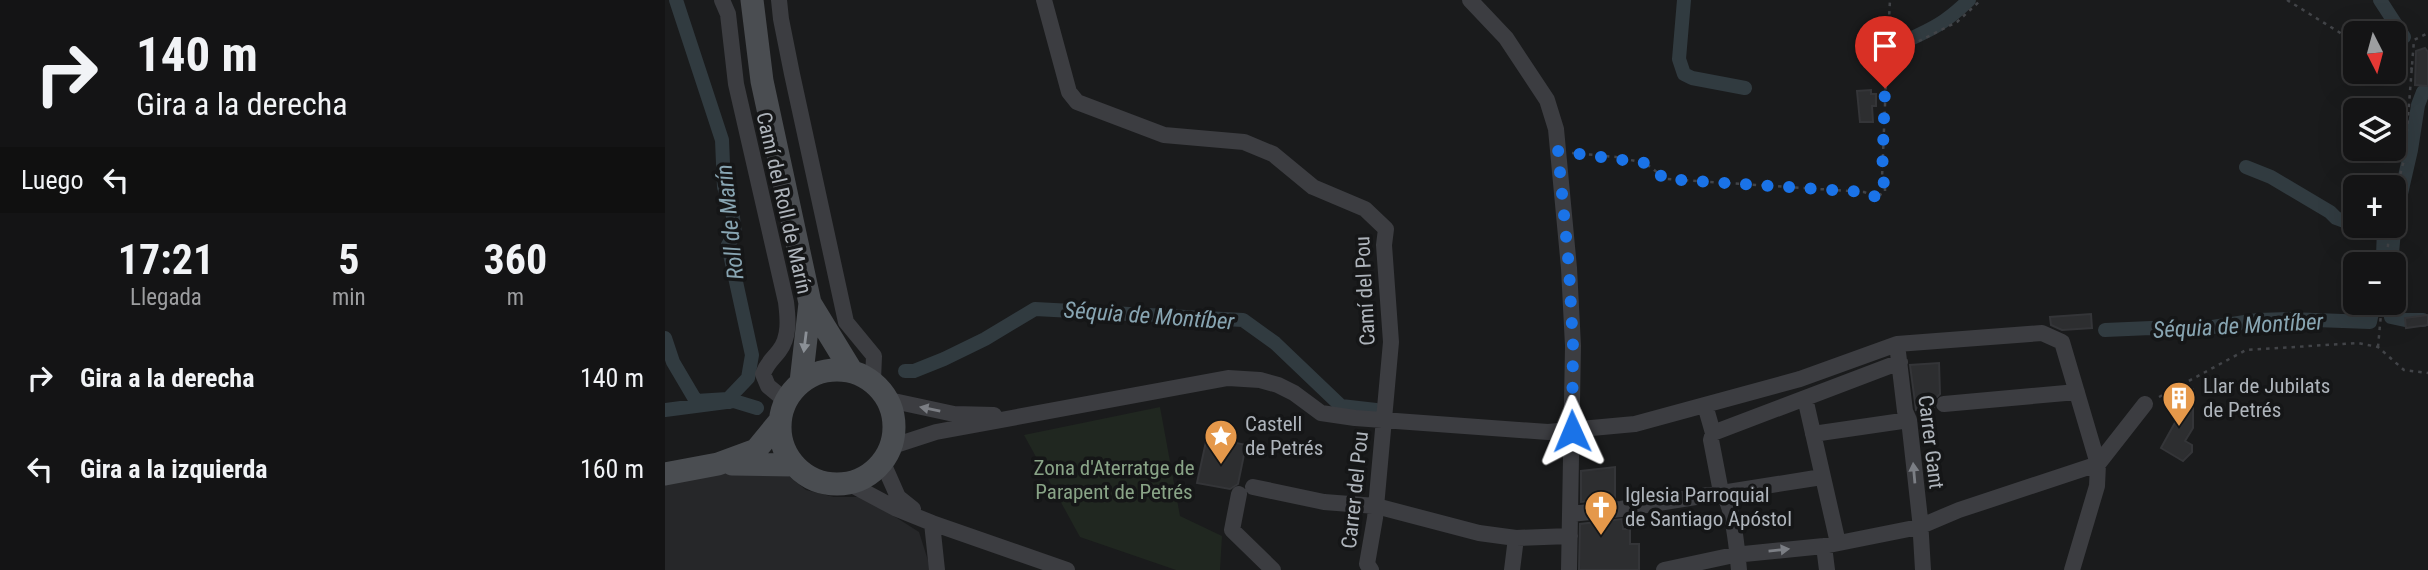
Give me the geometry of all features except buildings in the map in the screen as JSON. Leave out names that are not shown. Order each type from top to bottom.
[{"type":"main road","points":[[665,474],[718,464],[756,450],[801,382],[810,303],[762,81],[752,0]]},
{"type":"main road","points":[[810,303],[851,370]]},
{"type":"main road","points":[[782,411],[782,444],[793,465],[815,481],[851,484],[888,455],[896,424],[889,400],[873,380],[851,370],[824,370],[801,382]]},
{"type":"main road","points":[[718,464],[793,465]]},
{"type":"street","name":"Camí del Roll de Marín","points":[[722,0],[728,14],[736,84],[786,302],[788,325],[781,349],[767,364],[763,374],[782,411]]},
{"type":"street","points":[[779,0],[792,74],[846,322],[874,356],[873,380]]},
{"type":"street","name":"Camí del Pou","points":[[1044,0],[1069,92],[1077,102],[1164,135],[1244,142],[1264,150],[1273,154],[1313,187],[1365,209],[1385,229],[1391,342],[1384,420]]},
{"type":"street","points":[[1470,0],[1506,38],[1547,100],[1556,129],[1569,268],[1573,346],[1569,570]]},
{"type":"street","points":[[937,570],[932,523],[898,497],[888,455],[936,432],[1228,378],[1260,380],[1278,385],[1321,413],[1548,432],[1572,431],[1635,424],[1800,379],[1896,344],[2042,333],[2062,342],[2098,464],[2097,486],[2072,570]]},
{"type":"street","name":"Carrer Gant","points":[[1896,344],[1905,411],[1909,420],[1923,570]]},
{"type":"street","points":[[1713,433],[1900,362]]},
{"type":"street","points":[[1944,404],[2077,392]]},
{"type":"street","points":[[1805,398],[1822,477],[1831,545],[1827,570]]},
{"type":"street","points":[[889,400],[954,414],[1020,416]]},
{"type":"street","points":[[1664,570],[1738,562],[1919,527],[2098,464],[2145,404]]},
{"type":"street","points":[[1705,405],[1713,433],[1711,440],[1721,492],[1731,514],[1738,562]]},
{"type":"street","name":"Carrer del Pou","points":[[1369,567],[1384,420]]},
{"type":"street","points":[[1813,435],[1909,420]]},
{"type":"street","points":[[1570,514],[1621,509],[1822,477]]},
{"type":"street","points":[[851,484],[895,508],[932,523],[1067,570]]},
{"type":"street","points":[[1273,570],[1232,530],[1246,491],[1376,506],[1479,533],[1516,538],[1570,536]]},
{"type":"street","points":[[1512,570],[1516,538]]},
{"type":"path","points":[[1558,151],[1645,163],[1665,179],[1864,192],[1876,197],[1885,192],[1882,178],[1890,0]]},
{"type":"path","points":[[1887,57],[1957,22],[1981,0]]},
{"type":"path","points":[[2287,0],[2343,35]]},
{"type":"path","points":[[2400,175],[2405,156],[2414,40],[2428,33]]},
{"type":"path","points":[[2406,66],[2413,69]]},
{"type":"path","points":[[2378,347],[2381,315]]},
{"type":"path","points":[[2145,404],[2246,351],[2358,343],[2378,347],[2404,370],[2428,373]]},
{"type":"shaded area","points":[[776,453],[785,473],[806,490],[834,497],[864,497],[919,532],[931,570],[665,570],[665,469]]},
{"type":"green space","name":"Zona d'Aterratge de Parapent de Petrés","points":[[1160,407],[1180,516],[1222,536],[1220,570],[1176,570],[1080,537],[1024,435]]},
{"type":"waterway","name":"Roll de Marín","points":[[676,0],[722,140],[724,187],[732,209],[735,234],[728,245],[752,355],[748,378],[728,399]]},
{"type":"waterway","points":[[1684,0],[1679,59],[1684,74],[1692,78],[1745,88]]},
{"type":"waterway","points":[[1895,46],[1926,32],[1969,0]]},
{"type":"waterway","points":[[2380,0],[2394,21]]},
{"type":"waterway","points":[[2392,252],[2395,220],[2418,105],[2423,92],[2428,89]]},
{"type":"waterway","points":[[2246,167],[2271,177],[2343,221]]},
{"type":"waterway","points":[[2383,252],[2384,238]]},
{"type":"waterway","name":"Séquia de Montíber","points":[[905,371],[914,371],[944,359],[985,339],[1035,309],[1243,320],[1275,343],[1341,406],[1376,410]]},
{"type":"waterway","name":"Séquia de Montíber","points":[[2105,330],[2151,328],[2180,332],[2258,320],[2288,319],[2370,322],[2371,315]]},
{"type":"waterway","points":[[2391,315],[2405,320],[2423,320]]},
{"type":"waterway","points":[[665,338],[673,362],[696,401],[728,399],[729,402]]},
{"type":"waterway","name":"Séquia de Montíber","points":[[665,410],[734,401],[757,408]]},
{"type":"place","name":"Llar de Jubilats de Petrés","points":[[2179,428]]},
{"type":"place","name":"Castell de Petrés","points":[[1221,466]]},
{"type":"place","name":"Iglesia Parroquial de Santiago Apóstol","points":[[1601,537]]},
{"type":"route","points":[[1572,431],[1573,346],[1558,151],[1645,163],[1665,179],[1864,192],[1876,197],[1885,192],[1882,178],[1885,88]]}]
